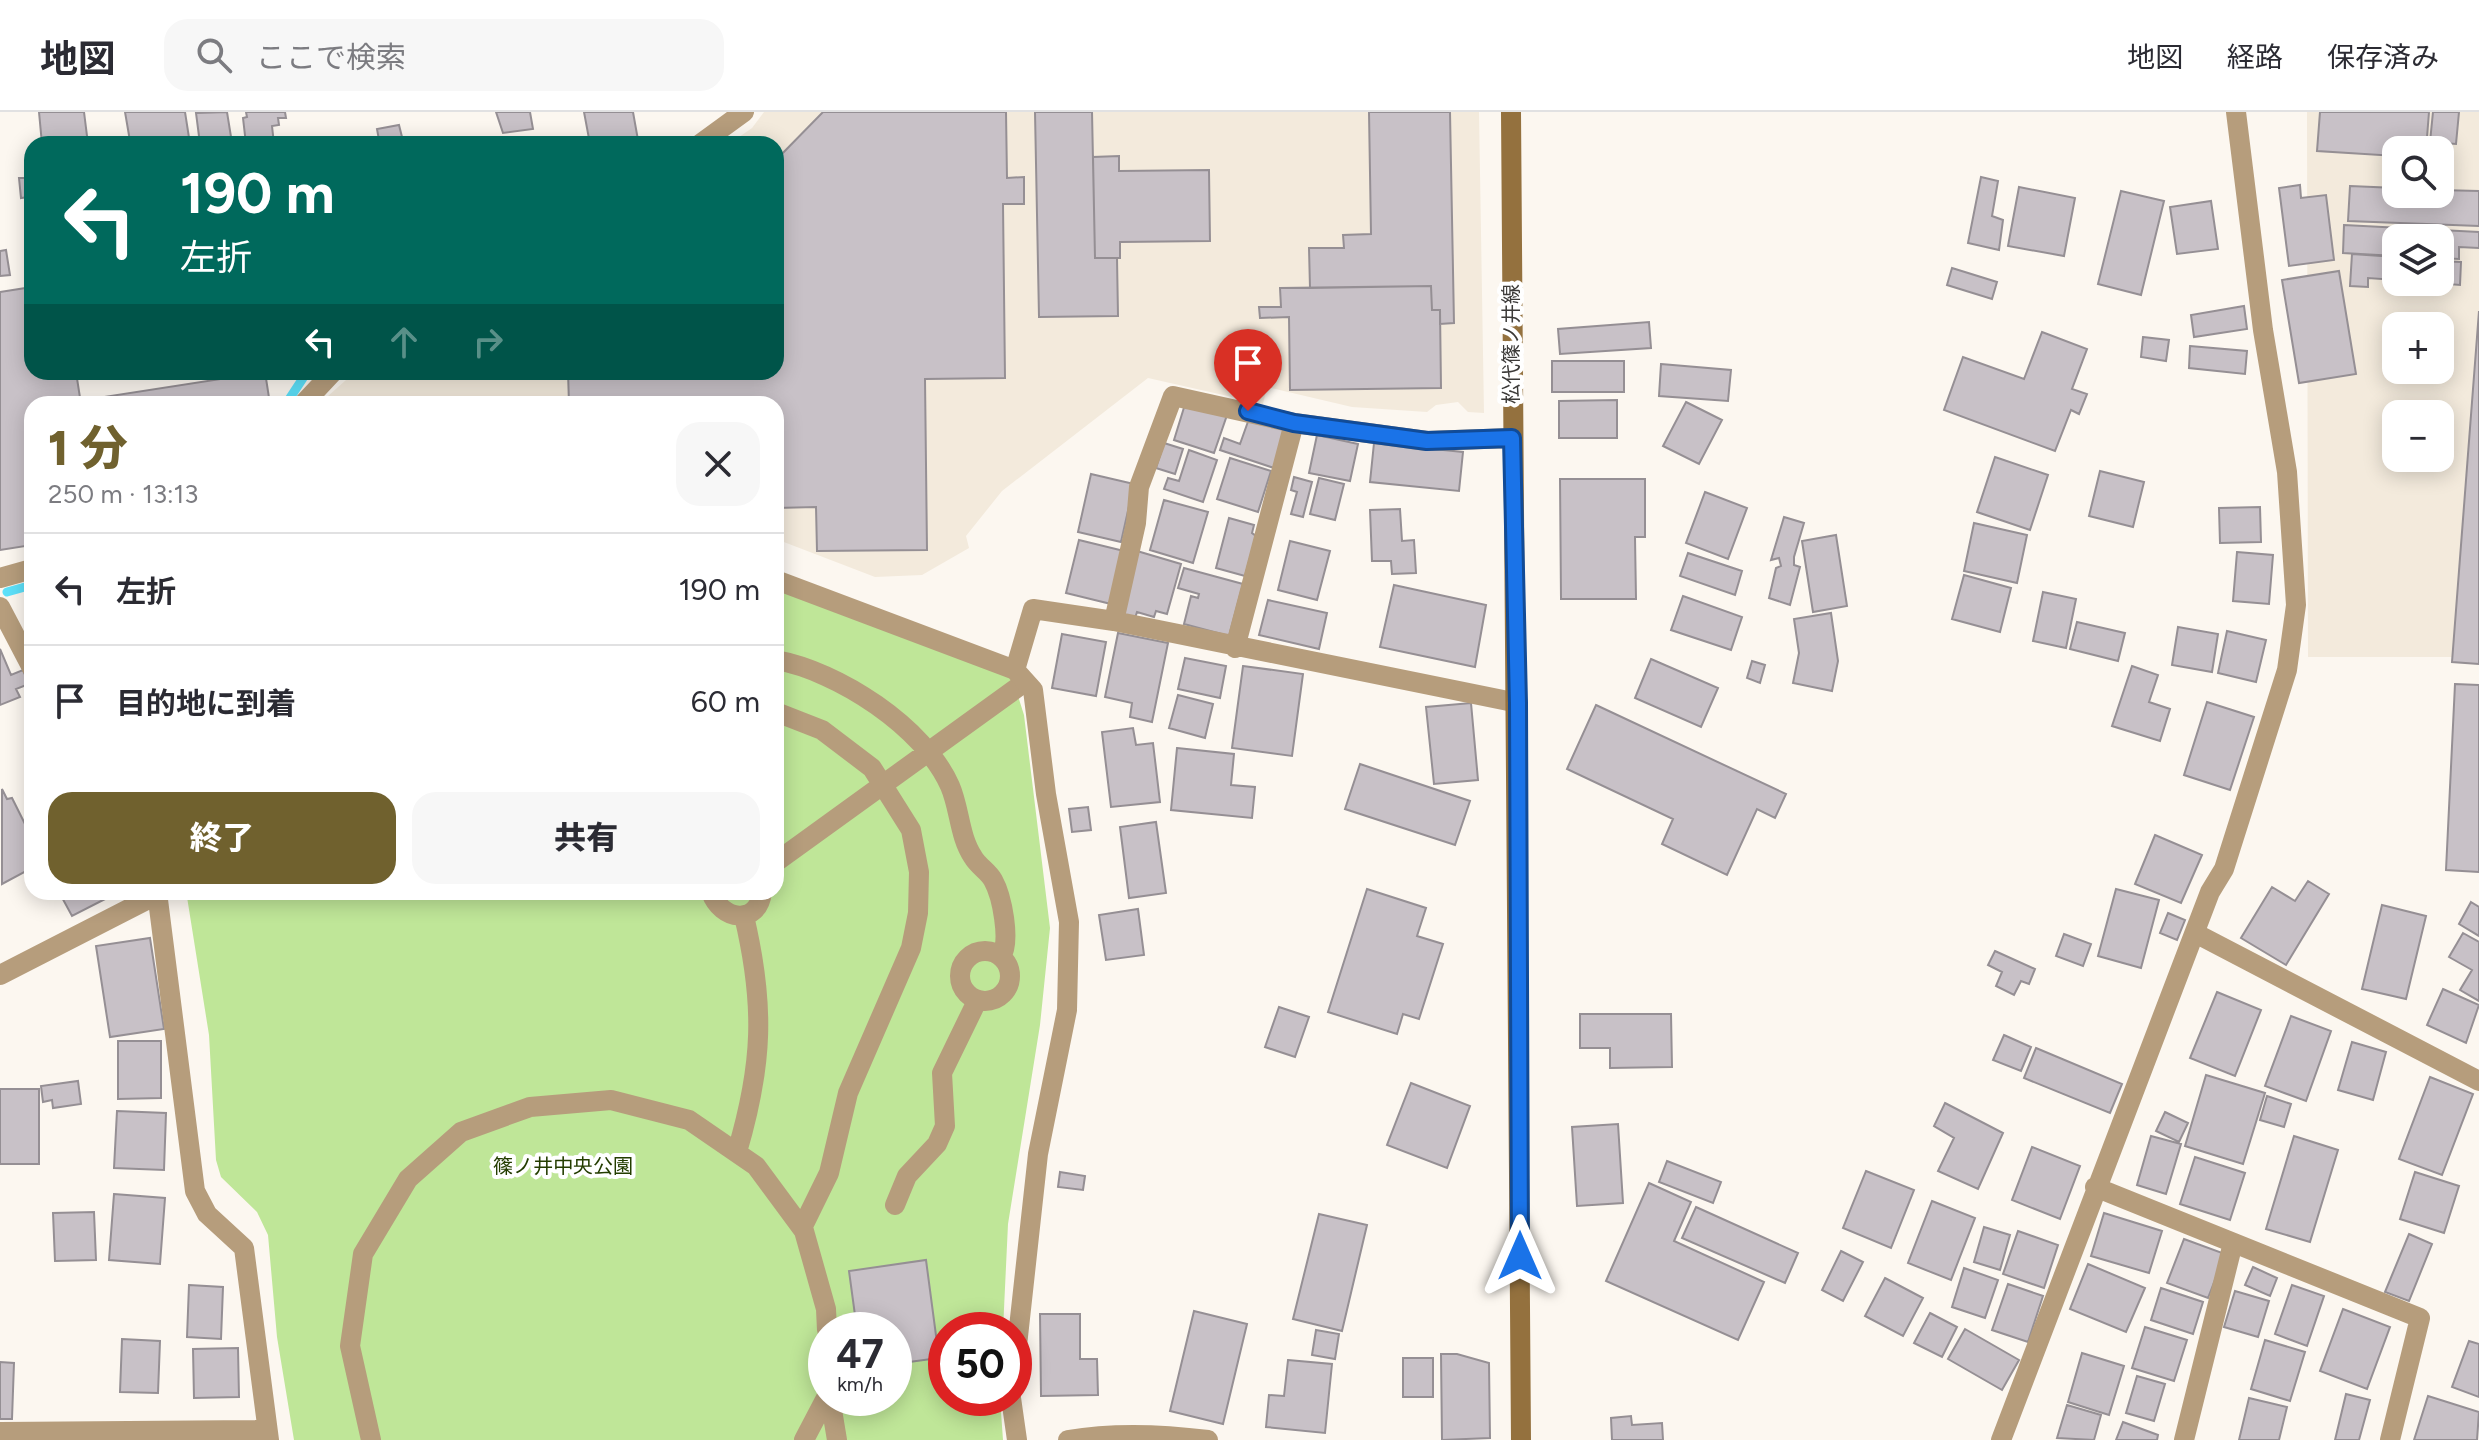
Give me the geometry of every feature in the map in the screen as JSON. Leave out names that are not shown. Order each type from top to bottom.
[{"type":"main road","name":"松代篠ノ井線","points":[[1511,112],[1512,438],[1518,703],[1521,1440]]},
{"type":"street","points":[[711,136],[744,112]]},
{"type":"street","points":[[2001,1440],[2210,892],[2224,869],[2287,670],[2296,605],[2287,472],[2263,330],[2236,112]]},
{"type":"street","points":[[310,396],[326,380]]},
{"type":"street","points":[[1114,621],[1139,487],[1173,396],[1294,423],[1427,441],[1512,438]]},
{"type":"street","points":[[1235,648],[1294,423]]},
{"type":"street","points":[[0,578],[24,571]]},
{"type":"street","points":[[784,583],[1020,676],[1033,690],[1046,794],[1069,922],[1067,1010],[1038,1154],[1021,1312]]},
{"type":"street","points":[[0,607],[24,653]]},
{"type":"street","points":[[784,856],[929,752],[1020,676],[1033,609],[1114,621],[1518,703]]},
{"type":"street","points":[[784,662],[808,666],[868,699],[929,752],[950,786],[973,858],[992,877],[1004,908],[1005,951],[1001,957]]},
{"type":"street","points":[[784,715],[822,730],[846,745],[884,784],[911,830],[919,872],[918,913],[911,948],[848,1093],[829,1173],[802,1228]]},
{"type":"street","points":[[0,975],[145,900]]},
{"type":"street","points":[[0,1432],[268,1435],[244,1248],[207,1214],[195,1191],[160,900]]},
{"type":"street","points":[[714,900],[717,907],[729,915],[744,916],[755,909],[759,900]]},
{"type":"street","points":[[737,1152],[759,1062],[760,1010],[744,916]]},
{"type":"street","points":[[2195,933],[2479,1081]]},
{"type":"street","points":[[990,950],[1001,957],[1010,971],[1009,984],[1003,994],[991,1001],[977,1001],[965,992],[959,978],[962,964],[972,953],[990,950]]},
{"type":"street","points":[[895,1205],[907,1176],[937,1144],[945,1126],[942,1073],[977,1001]]},
{"type":"street","points":[[371,1440],[350,1346],[363,1254],[408,1179],[461,1132],[530,1107],[611,1100],[689,1120],[737,1152],[756,1166],[802,1228],[826,1312]]},
{"type":"street","points":[[2095,1187],[2420,1318],[2390,1440]]},
{"type":"street","points":[[2184,1440],[2233,1243]]},
{"type":"street","points":[[804,1440],[818,1416]]},
{"type":"street","points":[[832,1416],[837,1440]]},
{"type":"street","points":[[1014,1416],[1017,1440]]},
{"type":"street","points":[[1068,1440],[1114,1434],[1208,1440]]},
{"type":"shaded area","points":[[764,112],[1479,112],[1484,413],[1468,412],[1458,402],[1436,405],[1427,412],[1352,407],[1267,387],[1263,404],[1148,378],[1002,491],[966,536],[969,548],[922,575],[875,577],[784,542],[784,396],[328,396],[346,380],[784,380],[784,136],[740,136],[752,128]]},
{"type":"shaded area","points":[[2307,112],[2479,112],[2479,657],[2308,657]]},
{"type":"green space","name":"篠ノ井中央公園","points":[[784,588],[1012,677],[1024,715],[1050,928],[1040,1025],[1008,1224],[1004,1312],[928,1312],[928,1416],[1001,1416],[1003,1440],[294,1440],[277,1337],[268,1235],[257,1212],[221,1177],[216,1160],[209,1035],[187,900],[784,900]]},
{"type":"building","points":[[39,112],[84,112],[87,136],[41,136]]},
{"type":"building","points":[[125,112],[185,112],[189,136],[129,136]]},
{"type":"building","points":[[227,112],[231,136],[199,136],[196,113]]},
{"type":"building","points":[[246,112],[285,112],[286,118],[278,118],[279,125],[272,126],[273,136],[245,136],[243,118],[247,117]]},
{"type":"building","points":[[496,112],[530,112],[533,129],[503,133]]},
{"type":"building","points":[[584,112],[633,112],[637,136],[588,136]]},
{"type":"building","points":[[823,112],[1006,112],[1007,178],[1024,177],[1024,204],[1003,204],[1005,378],[925,379],[927,550],[817,551],[816,507],[784,508],[784,396],[569,396],[568,380],[784,380],[784,152]]},
{"type":"building","points":[[1035,112],[1092,112],[1095,258],[1117,258],[1118,316],[1039,317]]},
{"type":"building","points":[[1369,112],[1450,112],[1454,323],[1440,324],[1440,310],[1432,310],[1431,286],[1310,288],[1309,248],[1344,248],[1343,235],[1371,234]]},
{"type":"building","points":[[2320,112],[2429,112],[2427,136],[2382,136],[2382,155],[2317,151]]},
{"type":"building","points":[[2433,112],[2459,112],[2456,144],[2454,136],[2431,136]]},
{"type":"building","points":[[399,125],[402,136],[378,136],[377,129]]},
{"type":"building","points":[[1119,156],[1119,171],[1209,170],[1210,241],[1120,242],[1120,258],[1095,258],[1093,157]]},
{"type":"building","points":[[1981,177],[1998,181],[1992,216],[2003,220],[1999,250],[1968,243]]},
{"type":"building","points":[[19,178],[24,178],[24,198],[21,198]]},
{"type":"building","points":[[2300,185],[2301,198],[2326,195],[2334,260],[2289,266],[2279,188]]},
{"type":"building","points":[[2350,186],[2382,187],[2382,208],[2454,208],[2454,190],[2479,191],[2479,226],[2348,221]]},
{"type":"building","points":[[2019,187],[2075,198],[2064,256],[2008,246]]},
{"type":"building","points":[[2121,191],[2164,201],[2141,295],[2098,284]]},
{"type":"building","points":[[2211,201],[2218,249],[2177,254],[2170,207]]},
{"type":"building","points":[[2344,225],[2382,227],[2382,255],[2343,253]]},
{"type":"building","points":[[2454,231],[2479,232],[2479,248],[2459,247],[2459,259],[2454,259]]},
{"type":"building","points":[[6,250],[10,275],[0,276],[0,251]]},
{"type":"building","points":[[2352,254],[2382,256],[2382,279],[2368,278],[2368,287],[2350,286]]},
{"type":"building","points":[[2454,262],[2461,262],[2460,285],[2454,284]]},
{"type":"building","points":[[1952,268],[1997,282],[1992,299],[1947,285]]},
{"type":"building","points":[[2339,271],[2356,374],[2299,383],[2282,280]]},
{"type":"building","points":[[1431,286],[1432,310],[1440,310],[1441,388],[1290,390],[1289,317],[1260,318],[1259,307],[1281,307],[1280,288]]},
{"type":"building","points":[[24,288],[24,380],[77,380],[80,396],[24,396],[24,546],[0,550],[0,292]]},
{"type":"building","points":[[2244,306],[2247,329],[2194,337],[2191,315]]},
{"type":"building","points":[[2479,311],[2479,664],[2452,662]]},
{"type":"building","points":[[1649,322],[1651,348],[1560,354],[1558,329]]},
{"type":"building","points":[[2042,332],[2087,349],[2072,389],[2087,394],[2079,414],[2071,410],[2055,451],[1944,410],[1963,357],[2024,379]]},
{"type":"building","points":[[2143,337],[2169,340],[2166,361],[2141,357]]},
{"type":"building","points":[[2190,346],[2247,351],[2245,374],[2189,368]]},
{"type":"building","points":[[1552,361],[1624,361],[1624,392],[1552,392]]},
{"type":"building","points":[[1661,364],[1731,370],[1728,401],[1659,396]]},
{"type":"building","points":[[213,380],[266,380],[269,396],[110,396]]},
{"type":"building","points":[[1617,400],[1617,438],[1559,438],[1559,401]]},
{"type":"building","points":[[1186,401],[1227,415],[1214,453],[1174,440]]},
{"type":"building","points":[[1686,402],[1722,420],[1699,464],[1663,446]]},
{"type":"building","points":[[1250,416],[1287,429],[1274,468],[1220,450],[1224,438],[1240,444]]},
{"type":"building","points":[[1317,435],[1358,444],[1350,481],[1309,473]]},
{"type":"building","points":[[1164,443],[1183,449],[1175,474],[1156,468]]},
{"type":"building","points":[[1374,443],[1463,452],[1459,491],[1370,482]]},
{"type":"building","points":[[1189,450],[1217,460],[1203,502],[1164,489],[1168,478],[1179,481]]},
{"type":"building","points":[[1995,457],[2048,475],[2030,530],[1977,512]]},
{"type":"building","points":[[1230,458],[1271,471],[1258,512],[1217,499]]},
{"type":"building","points":[[2100,471],[2144,482],[2133,527],[2089,516]]},
{"type":"building","points":[[1091,474],[1134,484],[1121,542],[1078,532]]},
{"type":"building","points":[[1294,477],[1312,482],[1303,517],[1291,514],[1297,492],[1291,490]]},
{"type":"building","points":[[1319,478],[1344,484],[1335,520],[1310,514]]},
{"type":"building","points":[[1560,479],[1645,479],[1645,537],[1635,537],[1636,599],[1561,599]]},
{"type":"building","points":[[1705,492],[1747,508],[1728,559],[1686,543]]},
{"type":"building","points":[[1164,500],[1208,512],[1193,563],[1150,550]]},
{"type":"building","points":[[2260,507],[2261,542],[2220,543],[2219,508]]},
{"type":"building","points":[[1400,509],[1402,541],[1414,540],[1416,573],[1392,574],[1391,561],[1372,561],[1370,510]]},
{"type":"building","points":[[1784,517],[1804,523],[1794,557],[1794,565],[1800,567],[1790,605],[1769,598],[1776,568],[1781,566],[1779,558],[1771,560]]},
{"type":"building","points":[[1229,518],[1254,525],[1252,533],[1256,536],[1245,576],[1216,568]]},
{"type":"building","points":[[1974,523],[2027,535],[2017,583],[1964,571]]},
{"type":"building","points":[[1836,535],[1847,606],[1813,612],[1802,541]]},
{"type":"building","points":[[1079,540],[1124,551],[1111,604],[1066,593]]},
{"type":"building","points":[[1290,541],[1330,551],[1317,600],[1278,590]]},
{"type":"building","points":[[1137,551],[1181,564],[1167,614],[1156,611],[1154,617],[1137,612],[1135,618],[1120,613]]},
{"type":"building","points":[[2237,552],[2273,555],[2269,604],[2233,601]]},
{"type":"building","points":[[1688,553],[1742,571],[1735,595],[1680,576]]},
{"type":"building","points":[[1184,568],[1243,584],[1229,636],[1184,624],[1191,596],[1198,598],[1199,594],[1178,588]]},
{"type":"building","points":[[1964,575],[2011,588],[2000,632],[1952,619]]},
{"type":"building","points":[[1394,585],[1486,605],[1475,667],[1380,647]]},
{"type":"building","points":[[2043,592],[2076,599],[2066,648],[2033,641]]},
{"type":"building","points":[[1683,596],[1742,617],[1731,650],[1671,630]]},
{"type":"building","points":[[1268,600],[1327,613],[1319,649],[1259,635]]},
{"type":"building","points":[[1831,613],[1838,661],[1832,691],[1793,683],[1799,653],[1794,619]]},
{"type":"building","points":[[2077,622],[2125,633],[2118,661],[2070,649]]},
{"type":"building","points":[[2178,627],[2218,634],[2212,672],[2172,665]]},
{"type":"building","points":[[2227,631],[2266,640],[2256,682],[2218,673]]},
{"type":"building","points":[[1118,633],[1168,643],[1152,722],[1130,717],[1132,703],[1105,697]]},
{"type":"building","points":[[1062,634],[1106,642],[1096,696],[1052,688]]},
{"type":"building","points":[[0,649],[11,675],[23,670],[24,686],[16,689],[20,697],[0,705]]},
{"type":"building","points":[[1185,658],[1226,666],[1220,698],[1178,689]]},
{"type":"building","points":[[1651,659],[1718,688],[1701,727],[1635,698]]},
{"type":"building","points":[[1752,661],[1765,665],[1760,683],[1747,678]]},
{"type":"building","points":[[1243,666],[1303,674],[1292,756],[1232,748]]},
{"type":"building","points":[[2132,666],[2158,675],[2149,702],[2170,709],[2160,741],[2112,726]]},
{"type":"building","points":[[2455,684],[2479,685],[2479,872],[2446,870]]},
{"type":"building","points":[[1178,695],[1213,704],[1205,738],[1169,728]]},
{"type":"building","points":[[2207,702],[2254,717],[2230,790],[2184,775]]},
{"type":"building","points":[[1471,703],[1478,780],[1434,784],[1426,707]]},
{"type":"building","points":[[1596,705],[1786,794],[1775,818],[1757,809],[1727,875],[1662,844],[1673,819],[1567,769]]},
{"type":"building","points":[[1133,728],[1136,745],[1153,743],[1160,802],[1111,807],[1102,732]]},
{"type":"building","points":[[1177,748],[1234,754],[1231,785],[1255,787],[1252,818],[1171,810]]},
{"type":"building","points":[[1360,764],[1470,801],[1455,845],[1345,809]]},
{"type":"building","points":[[2,789],[7,799],[12,798],[24,822],[24,872],[2,884]]},
{"type":"building","points":[[1088,807],[1091,830],[1072,832],[1069,809]]},
{"type":"building","points":[[1156,822],[1166,893],[1129,898],[1120,827]]},
{"type":"building","points":[[2155,835],[2202,855],[2181,903],[2135,884]]},
{"type":"building","points":[[2308,881],[2329,894],[2286,965],[2241,938],[2272,887],[2295,901]]},
{"type":"building","points":[[1367,889],[1426,908],[1417,936],[1443,944],[1419,1019],[1403,1014],[1397,1034],[1328,1012]]},
{"type":"building","points":[[2116,889],[2159,900],[2141,968],[2098,956]]},
{"type":"building","points":[[63,900],[103,900],[72,916]]},
{"type":"building","points":[[2471,902],[2479,907],[2479,936],[2459,924]]},
{"type":"building","points":[[2382,905],[2426,916],[2406,999],[2362,989]]},
{"type":"building","points":[[1138,909],[1144,955],[1106,960],[1099,915]]},
{"type":"building","points":[[2168,913],[2185,920],[2177,940],[2160,933]]},
{"type":"building","points":[[2463,933],[2479,942],[2479,1001],[2460,990],[2472,970],[2449,957]]},
{"type":"building","points":[[2064,934],[2091,944],[2083,966],[2056,956]]},
{"type":"building","points":[[150,938],[164,1029],[110,1037],[96,946]]},
{"type":"building","points":[[1995,951],[2035,969],[2029,984],[2021,981],[2014,995],[1996,986],[2002,972],[1988,965]]},
{"type":"building","points":[[2443,989],[2479,1005],[2466,1043],[2427,1025]]},
{"type":"building","points":[[2217,992],[2261,1010],[2235,1076],[2190,1058]]},
{"type":"building","points":[[1279,1007],[1309,1017],[1295,1057],[1265,1047]]},
{"type":"building","points":[[1580,1014],[1671,1014],[1672,1067],[1610,1068],[1610,1048],[1580,1048]]},
{"type":"building","points":[[2291,1016],[2331,1031],[2306,1101],[2265,1086]]},
{"type":"building","points":[[2004,1035],[2031,1047],[2021,1071],[1993,1060]]},
{"type":"building","points":[[118,1041],[161,1041],[161,1098],[118,1099]]},
{"type":"building","points":[[2352,1042],[2386,1052],[2373,1100],[2338,1090]]},
{"type":"building","points":[[2036,1048],[2122,1084],[2110,1113],[2024,1078]]},
{"type":"building","points":[[2206,1075],[2265,1093],[2243,1164],[2185,1146]]},
{"type":"building","points":[[2430,1077],[2473,1094],[2442,1175],[2399,1159]]},
{"type":"building","points":[[78,1081],[81,1104],[53,1108],[52,1100],[43,1102],[41,1086]]},
{"type":"building","points":[[1411,1083],[1470,1106],[1447,1168],[1387,1145]]},
{"type":"building","points":[[0,1089],[39,1089],[39,1164],[0,1164]]},
{"type":"building","points":[[2267,1096],[2291,1104],[2284,1127],[2260,1120]]},
{"type":"building","points":[[1945,1103],[2003,1133],[1978,1189],[1938,1171],[1954,1138],[1934,1126]]},
{"type":"building","points":[[117,1111],[166,1113],[164,1170],[114,1168]]},
{"type":"building","points":[[2165,1112],[2188,1123],[2179,1142],[2156,1131]]},
{"type":"building","points":[[1618,1124],[1623,1203],[1577,1206],[1572,1127]]},
{"type":"building","points":[[2151,1136],[2181,1144],[2166,1194],[2137,1185]]},
{"type":"building","points":[[2294,1136],[2338,1150],[2310,1242],[2266,1229]]},
{"type":"building","points":[[2032,1147],[2080,1166],[2060,1219],[2012,1200]]},
{"type":"building","points":[[2195,1157],[2245,1173],[2230,1220],[2180,1204]]},
{"type":"building","points":[[1667,1161],[1721,1182],[1713,1203],[1659,1182]]},
{"type":"building","points":[[1866,1171],[1914,1190],[1891,1248],[1843,1228]]},
{"type":"building","points":[[1060,1172],[1085,1176],[1083,1190],[1058,1187]]},
{"type":"building","points":[[2415,1172],[2459,1186],[2444,1233],[2400,1219]]},
{"type":"building","points":[[1649,1183],[1691,1202],[1674,1241],[1764,1282],[1738,1340],[1606,1281]]},
{"type":"building","points":[[114,1194],[165,1198],[160,1264],[109,1260]]},
{"type":"building","points":[[1932,1201],[1975,1218],[1951,1280],[1908,1263]]},
{"type":"building","points":[[1696,1207],[1798,1253],[1785,1283],[1682,1238]]},
{"type":"building","points":[[94,1212],[96,1260],[55,1261],[53,1213]]},
{"type":"building","points":[[2104,1213],[2162,1231],[2149,1273],[2091,1256]]},
{"type":"building","points":[[1319,1214],[1367,1225],[1342,1331],[1293,1319]]},
{"type":"building","points":[[1984,1227],[2010,1235],[2000,1270],[1974,1262]]},
{"type":"building","points":[[2018,1231],[2058,1245],[2044,1288],[2003,1274]]},
{"type":"building","points":[[2409,1234],[2432,1244],[2409,1301],[2385,1292]]},
{"type":"building","points":[[2184,1239],[2225,1254],[2208,1298],[2167,1283]]},
{"type":"building","points":[[1841,1251],[1863,1262],[1843,1301],[1822,1290]]},
{"type":"building","points":[[926,1260],[933,1312],[928,1312],[928,1359],[912,1362],[912,1312],[855,1312],[849,1271]]},
{"type":"building","points":[[2088,1264],[2145,1288],[2126,1332],[2070,1309]]},
{"type":"building","points":[[2253,1267],[2277,1278],[2270,1296],[2245,1285]]},
{"type":"building","points":[[1964,1268],[1998,1280],[1985,1318],[1952,1307]]},
{"type":"building","points":[[1885,1278],[1923,1298],[1903,1336],[1865,1316]]},
{"type":"building","points":[[2008,1284],[2043,1296],[2028,1342],[1992,1330]]},
{"type":"building","points":[[189,1285],[223,1287],[221,1339],[187,1337]]},
{"type":"building","points":[[2292,1285],[2324,1296],[2307,1346],[2275,1334]]},
{"type":"building","points":[[2161,1288],[2203,1302],[2193,1334],[2151,1320]]},
{"type":"building","points":[[2235,1291],[2269,1301],[2258,1337],[2224,1327]]},
{"type":"building","points":[[2343,1309],[2390,1327],[2367,1389],[2320,1371]]},
{"type":"building","points":[[1194,1311],[1247,1324],[1223,1424],[1170,1411]]},
{"type":"building","points":[[1930,1313],[1957,1327],[1942,1357],[1914,1343]]},
{"type":"building","points":[[1040,1314],[1080,1314],[1080,1359],[1097,1359],[1098,1395],[1041,1396]]},
{"type":"building","points":[[2145,1327],[2187,1340],[2174,1381],[2132,1368]]},
{"type":"building","points":[[1965,1329],[2019,1360],[2002,1390],[1948,1359]]},
{"type":"building","points":[[1316,1330],[1339,1334],[1335,1359],[1312,1355]]},
{"type":"building","points":[[122,1339],[160,1341],[158,1393],[120,1392]]},
{"type":"building","points":[[2265,1340],[2305,1352],[2290,1401],[2251,1389]]},
{"type":"building","points":[[2469,1341],[2479,1344],[2479,1397],[2452,1387]]},
{"type":"building","points":[[238,1348],[239,1397],[194,1398],[193,1349]]},
{"type":"building","points":[[2082,1353],[2124,1366],[2109,1415],[2068,1402]]},
{"type":"building","points":[[1441,1354],[1457,1354],[1489,1363],[1490,1438],[1442,1440]]},
{"type":"building","points":[[1403,1358],[1433,1358],[1433,1397],[1403,1397]]},
{"type":"building","points":[[1288,1360],[1332,1364],[1325,1433],[1266,1427],[1269,1395],[1284,1396]]},
{"type":"building","points":[[0,1362],[14,1363],[12,1419],[0,1419]]},
{"type":"building","points":[[2137,1376],[2165,1384],[2154,1421],[2126,1413]]},
{"type":"building","points":[[2346,1394],[2370,1400],[2359,1440],[2335,1440]]},
{"type":"building","points":[[2428,1396],[2479,1412],[2477,1440],[2414,1440]]},
{"type":"building","points":[[2249,1398],[2287,1407],[2279,1440],[2239,1440]]},
{"type":"building","points":[[2067,1405],[2101,1415],[2094,1440],[2057,1438]]},
{"type":"building","points":[[1631,1416],[1632,1425],[1662,1423],[1663,1440],[1612,1440],[1611,1418]]},
{"type":"building","points":[[2123,1422],[2158,1435],[2157,1440],[2116,1440]]},
{"type":"waterway","points":[[291,396],[302,380]]},
{"type":"waterway","points":[[7,592],[24,587]]},
{"type":"route","points":[[1248,411],[1294,423],[1427,441],[1512,438],[1518,703],[1520,1256]]}]
